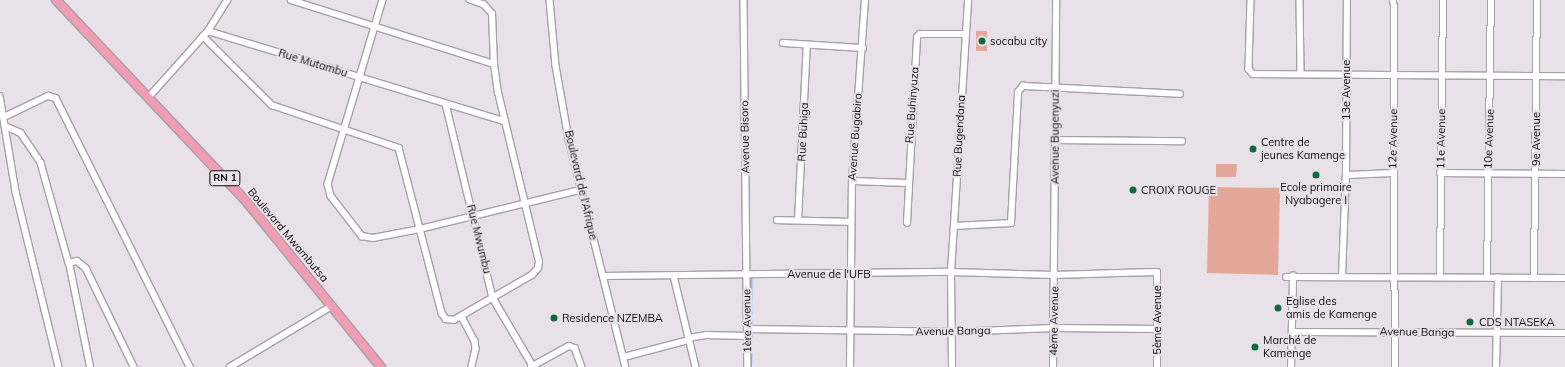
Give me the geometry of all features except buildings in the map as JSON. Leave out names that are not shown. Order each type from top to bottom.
[{"type":"highway","name":"Boulevard Mwambutsa","points":[[56,0],[246,201],[381,367]]},
{"type":"street","points":[[148,98],[206,33],[227,0]]},
{"type":"street","points":[[291,0],[376,25],[494,64]]},
{"type":"street","points":[[383,0],[328,184],[331,196],[362,236],[367,238],[420,228],[580,190]]},
{"type":"street","points":[[206,33],[272,105],[399,148],[442,313],[446,319],[462,317],[532,275],[538,268],[539,262],[505,121],[494,64],[492,14],[484,4],[470,0]]},
{"type":"street","name":"Boulevard de l'Afrique","points":[[550,0],[556,66],[580,190],[626,367]]},
{"type":"street","name":"Avenue Bisoro","points":[[744,0],[747,274]]},
{"type":"street","name":"Avenue Bugabiro","points":[[850,367],[849,274],[852,181],[863,48],[865,0]]},
{"type":"street","name":"Rue Bugendana","points":[[952,367],[951,272],[968,0]]},
{"type":"street","name":"Avenue Bugenyuzi","points":[[1054,275],[1056,0]]},
{"type":"street","points":[[1251,0],[1250,72],[1253,74],[1394,73],[1491,76],[1565,76]]},
{"type":"street","points":[[1300,0],[1300,74]]},
{"type":"street","name":"13e Avenue","points":[[1342,277],[1346,175],[1347,0]]},
{"type":"street","name":"12e Avenue","points":[[1394,0],[1393,173],[1395,367]]},
{"type":"street","name":"11e Avenue","points":[[1440,277],[1443,0]]},
{"type":"street","name":"10e Avenue","points":[[1487,278],[1491,0]]},
{"type":"street","name":"9e Avenue","points":[[1534,278],[1537,0]]},
{"type":"street","name":"Rue Mutambu","points":[[206,33],[360,77],[505,121]]},
{"type":"street","name":"Rue Buhinyuza","points":[[907,223],[907,183],[918,35],[965,34]]},
{"type":"street","points":[[783,43],[863,48]]},
{"type":"street","name":"Rue Buhiga","points":[[798,220],[807,45]]},
{"type":"street","points":[[954,226],[1011,223],[1018,92],[1027,86],[1180,94]]},
{"type":"street","points":[[0,96],[16,192],[59,367]]},
{"type":"street","points":[[4,118],[48,96],[56,98],[190,367]]},
{"type":"street","name":"Rue Mwumbu","points":[[446,104],[493,298],[532,367]]},
{"type":"street","points":[[5,126],[21,133],[42,163],[69,263],[90,367]]},
{"type":"street","points":[[1056,140],[1182,141]]},
{"type":"street","points":[[1346,175],[1393,173]]},
{"type":"street","points":[[1440,173],[1536,175],[1565,174]]},
{"type":"street","points":[[852,181],[907,183]]},
{"type":"street","points":[[777,220],[851,222]]},
{"type":"street","points":[[69,263],[81,262],[86,268],[134,367]]},
{"type":"street","name":"Avenue de l'UFB","points":[[603,276],[951,272],[1054,275],[1157,272]]},
{"type":"street","name":"5ème Avenue","points":[[1157,272],[1157,367]]},
{"type":"street","name":"1ère Avenue","points":[[747,274],[748,367]]},
{"type":"street","name":"4ème Avenue","points":[[1053,367],[1054,275]]},
{"type":"street","points":[[674,276],[696,367]]},
{"type":"street","points":[[1286,276],[1565,278]]},
{"type":"street","points":[[1292,367],[1293,276]]},
{"type":"street","points":[[1496,367],[1498,278]]},
{"type":"street","points":[[230,367],[332,306]]},
{"type":"street","points":[[462,317],[474,341],[476,349],[472,367]]},
{"type":"street","name":"Avenue Banga","points":[[748,329],[951,332],[1054,328],[1158,329]]},
{"type":"street","name":"Avenue Banga","points":[[1293,332],[1565,333]]},
{"type":"street","points":[[624,357],[706,335],[748,336]]},
{"type":"street","points":[[532,367],[569,346],[575,348],[582,367]]},
{"type":"shaded area","name":"socabu city","points":[[976,31],[987,31],[987,51],[976,51]]},
{"type":"shaded area","points":[[1216,164],[1237,164],[1236,177],[1216,177]]},
{"type":"shaded area","points":[[1209,187],[1280,188],[1278,275],[1207,273]]},
{"type":"waterway","points":[[752,278],[752,327]]},
{"type":"waterway","points":[[751,367],[752,331]]},
{"type":"place","name":"socabu city","points":[[982,41]]},
{"type":"place","name":"Centre de jeunes Kamenge","points":[[1253,149]]},
{"type":"place","name":"Ecole primaire Nyabagere I","points":[[1316,175]]},
{"type":"place","name":"CROIX ROUGE","points":[[1133,190]]},
{"type":"place","name":"Eglise des amis de Kamenge","points":[[1278,308]]},
{"type":"place","name":"Residence NZEMBA","points":[[554,318]]},
{"type":"place","name":"CDS NTASEKA","points":[[1470,322]]},
{"type":"place","name":"Marché de Kamenge","points":[[1255,347]]}]
